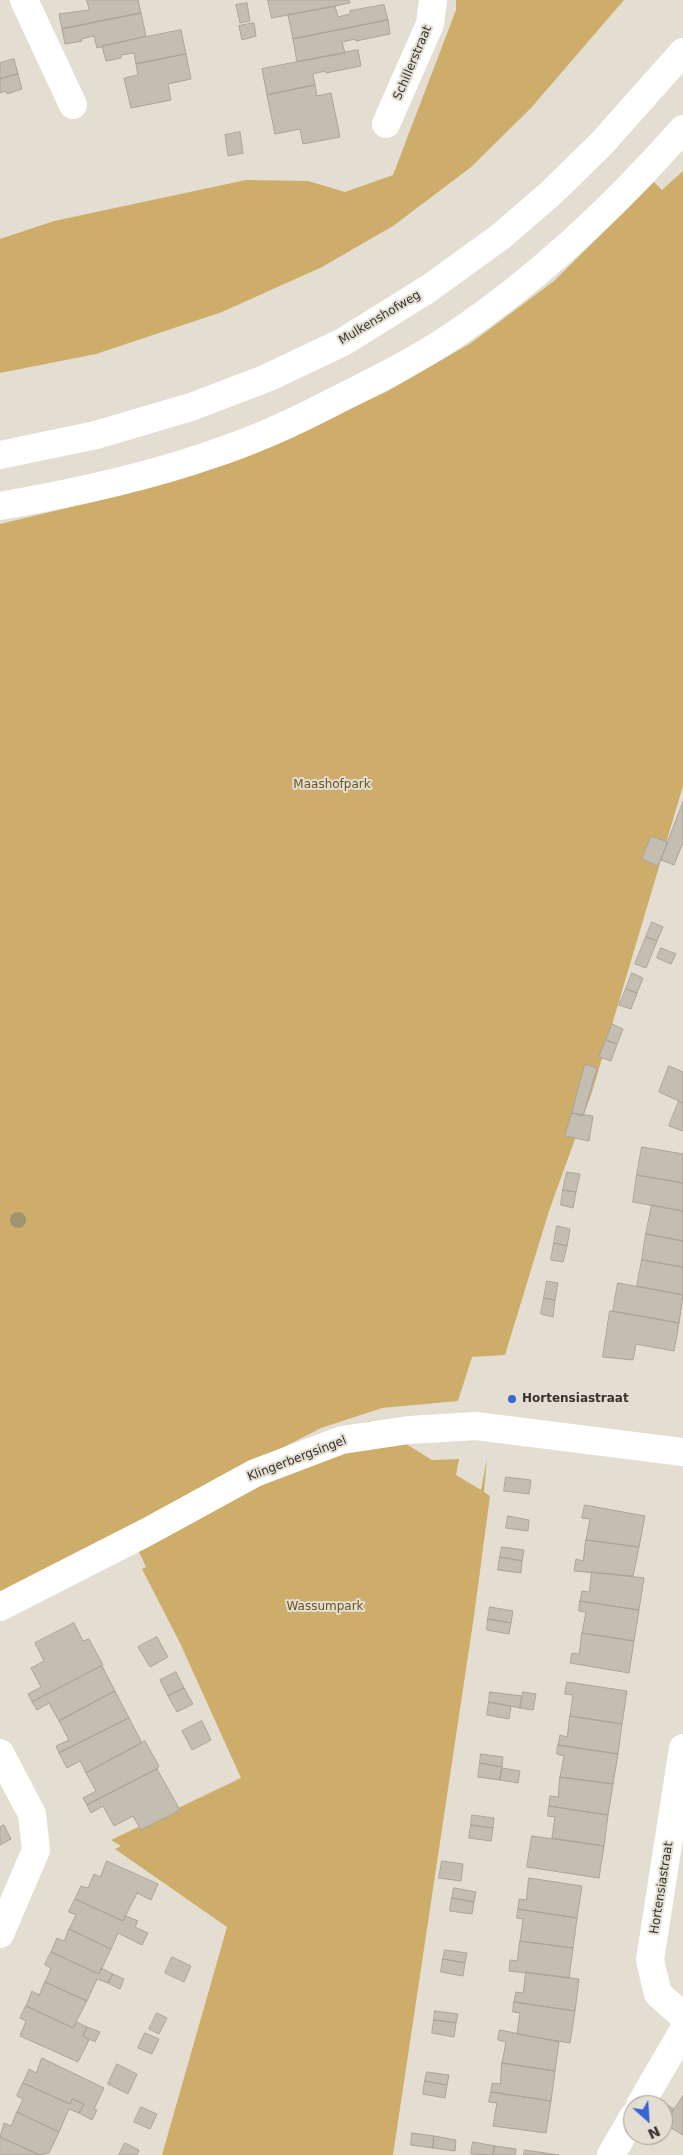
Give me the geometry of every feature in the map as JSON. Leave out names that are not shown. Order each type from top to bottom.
[{"type":"street","points":[[24,0],[73,105]]},
{"type":"street","name":"Schillerstraat","points":[[386,124],[430,24],[433,0]]},
{"type":"street","name":"Mulkenshofweg","points":[[0,454],[96,435],[191,407],[267,378],[343,342],[428,289],[500,236],[551,194],[602,143],[683,52]]},
{"type":"street","points":[[0,506],[106,484],[210,456],[292,423],[397,369],[454,335],[534,275],[638,181],[683,130]]},
{"type":"street","name":"Klingerbergsingel","points":[[0,1607],[147,1532],[256,1473],[342,1440],[409,1430],[476,1426],[683,1452]]},
{"type":"street","name":"Hortensiastraat","points":[[683,1748],[650,1960],[658,1994],[683,2016]]},
{"type":"street","points":[[0,1753],[32,1814],[36,1850],[0,1934]]},
{"type":"street","points":[[646,2095],[683,2031]]},
{"type":"street","points":[[611,2155],[623,2134]]},
{"type":"green space","points":[[456,0],[624,0],[531,108],[470,168],[393,226],[322,267],[222,312],[96,354],[0,373],[0,239],[54,221],[246,180],[308,181],[345,192],[393,175],[456,10]]},
{"type":"green space","name":"Maashofpark","points":[[683,171],[683,786],[592,1092],[549,1211],[505,1355],[472,1357],[458,1401],[382,1408],[321,1428],[149,1516],[0,1599],[0,524],[113,497],[274,444],[388,391],[471,343],[554,281],[654,182],[662,190]]},
{"type":"green space","name":"Wassumpark","points":[[369,1421],[432,1460],[459,1459],[456,1475],[481,1490],[487,1458],[484,1492],[490,1496],[474,1616],[393,2155],[162,2155],[227,1927],[115,1849],[121,1846],[111,1840],[241,1778],[180,1643],[142,1569],[146,1567],[132,1537]]},
{"type":"building","points":[[87,0],[138,0],[141,13],[62,29],[59,14],[89,10]]},
{"type":"building","points":[[268,0],[349,0],[350,3],[272,18]]},
{"type":"building","points":[[247,3],[250,21],[240,23],[236,5]]},
{"type":"building","points":[[384,5],[388,20],[293,39],[288,15],[335,6],[338,17],[350,14],[350,11]]},
{"type":"building","points":[[141,13],[146,36],[97,48],[94,36],[81,39],[82,41],[65,44],[62,29]]},
{"type":"building","points":[[388,20],[390,34],[342,42],[345,53],[297,62],[293,39]]},
{"type":"building","points":[[254,23],[256,36],[242,40],[239,26]]},
{"type":"building","points":[[181,30],[186,54],[136,64],[134,53],[121,55],[121,58],[106,61],[102,46]]},
{"type":"building","points":[[358,50],[361,66],[313,74],[315,85],[267,95],[262,69]]},
{"type":"building","points":[[186,54],[191,79],[168,84],[171,100],[131,108],[124,78],[138,75],[136,64]]},
{"type":"building","points":[[14,59],[18,74],[0,79],[0,63]]},
{"type":"building","points":[[18,74],[22,89],[7,94],[6,91],[0,93],[0,79]]},
{"type":"building","points":[[315,85],[317,96],[331,93],[340,137],[303,144],[300,129],[275,134],[267,95]]},
{"type":"building","points":[[240,132],[243,153],[228,156],[225,135]]},
{"type":"building","points":[[683,802],[683,845],[674,865],[661,860]]},
{"type":"building","points":[[651,836],[668,842],[658,866],[642,859]]},
{"type":"building","points":[[652,922],[663,927],[657,941],[646,937]]},
{"type":"building","points":[[646,937],[657,941],[646,968],[635,964]]},
{"type":"building","points":[[661,948],[676,954],[671,964],[657,958]]},
{"type":"building","points":[[632,973],[643,978],[637,993],[626,989]]},
{"type":"building","points":[[626,989],[637,993],[631,1009],[619,1005]]},
{"type":"building","points":[[612,1024],[623,1029],[617,1044],[606,1040]]},
{"type":"building","points":[[606,1040],[617,1044],[611,1061],[599,1057]]},
{"type":"building","points":[[585,1064],[597,1068],[583,1116],[572,1113]]},
{"type":"building","points":[[669,1066],[683,1072],[683,1103],[659,1092]]},
{"type":"building","points":[[679,1101],[683,1103],[683,1131],[669,1126]]},
{"type":"building","points":[[572,1113],[593,1116],[589,1141],[565,1136]]},
{"type":"building","points":[[642,1147],[683,1154],[683,1183],[637,1175]]},
{"type":"building","points":[[567,1172],[580,1174],[576,1192],[563,1190]]},
{"type":"building","points":[[637,1175],[683,1183],[683,1211],[633,1202]]},
{"type":"building","points":[[563,1190],[576,1192],[573,1208],[561,1205]]},
{"type":"building","points":[[652,1205],[683,1211],[683,1241],[646,1234]]},
{"type":"building","points":[[557,1226],[570,1229],[567,1246],[554,1243]]},
{"type":"building","points":[[646,1234],[683,1241],[683,1267],[642,1260]]},
{"type":"building","points":[[554,1243],[567,1246],[563,1262],[551,1260]]},
{"type":"building","points":[[642,1260],[683,1267],[683,1295],[637,1286]]},
{"type":"building","points":[[547,1281],[558,1283],[555,1300],[544,1298]]},
{"type":"building","points":[[618,1283],[683,1295],[679,1323],[613,1311]]},
{"type":"building","points":[[544,1298],[555,1300],[553,1317],[541,1314]]},
{"type":"building","points":[[610,1311],[679,1323],[674,1351],[636,1344],[633,1360],[603,1357]]},
{"type":"building","points":[[506,1477],[531,1480],[529,1494],[504,1491]]},
{"type":"building","points":[[585,1505],[645,1516],[639,1547],[586,1540],[590,1519],[582,1518]]},
{"type":"building","points":[[508,1516],[529,1520],[528,1531],[506,1528]]},
{"type":"building","points":[[586,1540],[639,1547],[633,1576],[574,1571],[576,1559],[583,1561]]},
{"type":"building","points":[[502,1547],[524,1550],[522,1561],[500,1557]]},
{"type":"building","points":[[500,1557],[522,1561],[521,1573],[498,1570]]},
{"type":"building","points":[[592,1572],[644,1578],[639,1610],[580,1601],[582,1591],[589,1592]]},
{"type":"building","points":[[580,1601],[639,1610],[634,1641],[582,1633],[586,1612],[579,1611]]},
{"type":"building","points":[[490,1607],[513,1611],[511,1623],[488,1619]]},
{"type":"building","points":[[488,1619],[511,1623],[509,1634],[487,1630]]},
{"type":"building","points":[[74,1623],[83,1641],[89,1639],[103,1665],[32,1702],[28,1694],[41,1687],[31,1668],[44,1661],[35,1643]]},
{"type":"building","points":[[582,1633],[634,1641],[629,1673],[570,1663],[572,1653],[579,1654]]},
{"type":"building","points":[[157,1637],[168,1657],[150,1667],[138,1647]]},
{"type":"building","points":[[102,1666],[115,1691],[59,1721],[49,1703],[37,1710],[32,1702]]},
{"type":"building","points":[[176,1672],[184,1688],[168,1696],[160,1680]]},
{"type":"building","points":[[567,1682],[627,1691],[622,1724],[570,1716],[573,1695],[565,1694]]},
{"type":"building","points":[[184,1688],[193,1704],[177,1712],[168,1696]]},
{"type":"building","points":[[115,1691],[129,1718],[59,1753],[56,1746],[69,1740],[59,1721]]},
{"type":"building","points":[[490,1692],[522,1696],[520,1708],[489,1702]]},
{"type":"building","points":[[523,1692],[536,1694],[533,1710],[520,1708]]},
{"type":"building","points":[[489,1702],[511,1706],[509,1719],[487,1715]]},
{"type":"building","points":[[570,1716],[622,1724],[618,1754],[558,1745],[560,1735],[567,1737]]},
{"type":"building","points":[[129,1718],[142,1743],[86,1773],[80,1761],[67,1768],[59,1753]]},
{"type":"building","points":[[202,1721],[211,1740],[192,1750],[182,1731]]},
{"type":"building","points":[[145,1741],[159,1766],[157,1769],[87,1805],[83,1798],[96,1791],[86,1773]]},
{"type":"building","points":[[558,1745],[618,1754],[613,1784],[560,1777],[564,1756],[557,1754]]},
{"type":"building","points":[[481,1754],[503,1757],[502,1767],[480,1763]]},
{"type":"building","points":[[480,1763],[502,1767],[500,1780],[478,1777]]},
{"type":"building","points":[[502,1768],[520,1771],[518,1783],[500,1780]]},
{"type":"building","points":[[157,1769],[180,1810],[141,1830],[133,1816],[114,1826],[103,1806],[91,1813],[87,1805]]},
{"type":"building","points":[[560,1777],[613,1784],[608,1815],[549,1806],[550,1796],[558,1797]]},
{"type":"building","points":[[549,1806],[608,1815],[604,1846],[552,1838],[555,1817],[548,1816]]},
{"type":"building","points":[[472,1815],[494,1818],[493,1828],[471,1825]]},
{"type":"building","points":[[4,1825],[11,1839],[0,1845],[0,1827]]},
{"type":"building","points":[[471,1825],[493,1828],[491,1841],[469,1838]]},
{"type":"building","points":[[532,1836],[604,1846],[599,1878],[527,1867]]},
{"type":"building","points":[[107,1861],[158,1884],[151,1900],[137,1893],[123,1921],[75,1899],[81,1886],[88,1888],[94,1874],[100,1877]]},
{"type":"building","points":[[442,1861],[463,1864],[461,1881],[439,1878]]},
{"type":"building","points":[[529,1878],[582,1886],[577,1918],[518,1909],[519,1899],[526,1900]]},
{"type":"building","points":[[454,1888],[476,1892],[474,1902],[452,1898]]},
{"type":"building","points":[[452,1898],[474,1902],[472,1914],[450,1911]]},
{"type":"building","points":[[75,1899],[123,1921],[126,1916],[138,1921],[135,1927],[148,1933],[142,1945],[118,1933],[111,1949],[69,1929],[76,1915],[69,1912]]},
{"type":"building","points":[[518,1909],[577,1918],[573,1948],[520,1941],[523,1919],[517,1918]]},
{"type":"building","points":[[69,1929],[111,1949],[99,1974],[51,1952],[57,1938],[64,1941]]},
{"type":"building","points":[[520,1941],[573,1948],[569,1978],[509,1971],[510,1960],[517,1961]]},
{"type":"building","points":[[445,1950],[467,1953],[465,1963],[443,1959]]},
{"type":"building","points":[[51,1952],[99,1974],[101,1968],[113,1974],[108,1983],[97,1979],[87,2001],[45,1982],[51,1968],[45,1965]]},
{"type":"building","points":[[172,1957],[191,1966],[184,1982],[165,1973]]},
{"type":"building","points":[[443,1959],[465,1963],[463,1976],[441,1972]]},
{"type":"building","points":[[526,1972],[579,1979],[575,2011],[514,2002],[516,1992],[523,1993]]},
{"type":"building","points":[[113,1974],[124,1979],[120,1989],[108,1983]]},
{"type":"building","points":[[45,1982],[87,2001],[73,2028],[26,2006],[32,1991],[39,1995]]},
{"type":"building","points":[[514,2002],[575,2011],[570,2043],[517,2034],[520,2013],[513,2012]]},
{"type":"building","points":[[26,2006],[73,2028],[77,2022],[87,2027],[83,2036],[89,2040],[78,2062],[20,2036],[26,2021],[20,2018]]},
{"type":"building","points":[[435,2011],[458,2014],[456,2023],[434,2020]]},
{"type":"building","points":[[157,2013],[167,2018],[159,2034],[149,2029]]},
{"type":"building","points":[[434,2020],[456,2023],[454,2037],[432,2033]]},
{"type":"building","points":[[87,2027],[100,2032],[95,2042],[83,2036]]},
{"type":"building","points":[[500,2030],[559,2042],[555,2071],[502,2063],[506,2042],[498,2040]]},
{"type":"building","points":[[145,2033],[159,2039],[152,2054],[138,2048]]},
{"type":"building","points":[[42,2058],[104,2088],[94,2109],[97,2110],[92,2120],[79,2113],[84,2104],[72,2099],[70,2104],[23,2083],[29,2069],[36,2073]]},
{"type":"building","points":[[502,2063],[555,2071],[551,2101],[491,2092],[492,2083],[500,2084]]},
{"type":"building","points":[[117,2064],[137,2074],[128,2094],[108,2084]]},
{"type":"building","points":[[427,2072],[449,2075],[447,2085],[425,2081]]},
{"type":"building","points":[[425,2081],[447,2085],[445,2098],[423,2094]]},
{"type":"building","points":[[23,2083],[70,2104],[72,2099],[84,2104],[79,2113],[69,2109],[59,2132],[17,2112],[23,2099],[17,2096]]},
{"type":"building","points":[[491,2092],[551,2101],[546,2133],[493,2126],[497,2103],[489,2102]]},
{"type":"building","points":[[683,2096],[683,2135],[673,2129],[673,2112]]},
{"type":"building","points":[[141,2107],[157,2114],[150,2129],[134,2122]]},
{"type":"building","points":[[17,2112],[59,2132],[49,2153],[40,2155],[0,2137],[4,2123],[11,2126]]},
{"type":"building","points":[[412,2133],[434,2136],[433,2148],[411,2145]]},
{"type":"building","points":[[434,2136],[456,2140],[455,2151],[433,2148]]},
{"type":"building","points":[[0,2137],[40,2155],[0,2155]]},
{"type":"building","points":[[473,2142],[495,2146],[493,2155],[471,2154]]},
{"type":"building","points":[[125,2143],[139,2150],[137,2155],[119,2155]]},
{"type":"building","points":[[495,2146],[516,2149],[515,2155],[493,2155]]},
{"type":"building","points":[[525,2150],[545,2153],[559,2155],[524,2155]]},
{"type":"place","name":"Hortensiastraat","points":[[512,1399]]}]
